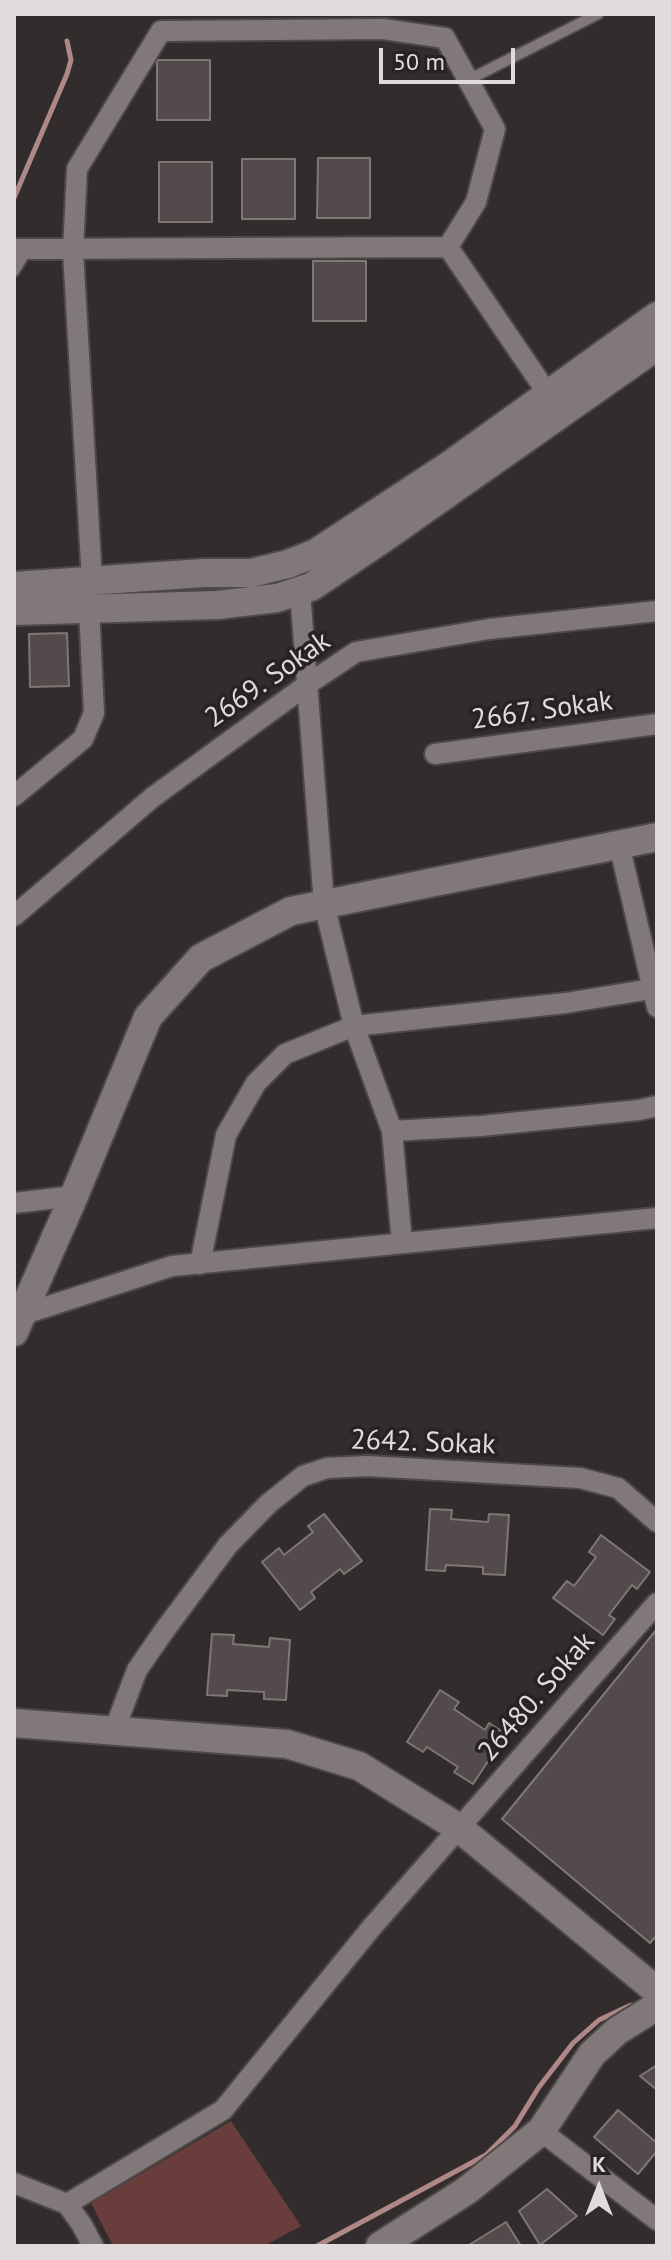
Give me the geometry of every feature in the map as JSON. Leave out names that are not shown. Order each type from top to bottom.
[{"type":"street","points":[[92,580],[73,251],[77,169],[161,31],[383,29],[445,38],[495,129],[476,202],[448,247]]},
{"type":"street","points":[[21,250],[448,247]]},
{"type":"street","points":[[448,247],[548,394]]},
{"type":"street","points":[[14,586],[204,573],[251,573],[316,553],[447,467],[657,316]]},
{"type":"street","points":[[14,611],[217,605],[277,598],[311,587],[657,346]]},
{"type":"street","points":[[300,591],[324,904],[354,1026],[392,1131],[402,1243]]},
{"type":"street","points":[[14,796],[83,739],[89,726],[94,713],[89,609]]},
{"type":"street","name":"2669. Sokak","points":[[14,916],[153,797],[356,652],[489,629],[657,611]]},
{"type":"street","name":"2667. Sokak","points":[[435,754],[657,724]]},
{"type":"street","points":[[16,1322],[74,1196],[148,1017],[201,958],[291,911],[657,837]]},
{"type":"street","points":[[200,1264],[226,1135],[256,1083],[285,1054],[354,1026],[656,995],[619,844]]},
{"type":"street","points":[[392,1131],[481,1126],[657,1106]]},
{"type":"street","points":[[14,1203],[74,1196]]},
{"type":"street","points":[[16,1322],[172,1266],[657,1218]]},
{"type":"street","name":"2642. Sokak","points":[[114,1731],[137,1670],[164,1631],[228,1545],[268,1504],[303,1476],[327,1468],[367,1466],[580,1478],[618,1488],[657,1522]]},
{"type":"street","name":"26480. Sokak","points":[[67,2204],[223,2110],[372,1927],[657,1603]]},
{"type":"street","points":[[14,1723],[287,1744],[359,1766],[459,1828],[657,1991]]},
{"type":"street","points":[[380,2246],[466,2191],[541,2131],[592,2054],[617,2031],[657,2006]]},
{"type":"street","points":[[541,2131],[657,2220]]},
{"type":"street","points":[[14,2183],[67,2204],[93,2246]]},
{"type":"lane","points":[[468,80],[598,14]]},
{"type":"lane","points":[[14,271],[21,250]]},
{"type":"shaded area","points":[[231,2121],[301,2226],[264,2246],[113,2246],[91,2203]]},
{"type":"building","points":[[157,60],[210,60],[210,120],[157,120]]},
{"type":"building","points":[[318,158],[370,158],[370,218],[317,218]]},
{"type":"building","points":[[242,159],[295,159],[295,219],[242,219]]},
{"type":"building","points":[[159,162],[212,162],[212,222],[159,222]]},
{"type":"building","points":[[313,261],[366,261],[366,321],[313,321]]},
{"type":"building","points":[[67,633],[69,686],[30,687],[29,634]]},
{"type":"building","points":[[430,1509],[452,1510],[451,1519],[488,1522],[489,1514],[509,1515],[505,1575],[483,1574],[483,1567],[446,1565],[445,1571],[426,1570]]},
{"type":"building","points":[[324,1514],[362,1561],[344,1574],[340,1569],[311,1592],[315,1598],[300,1610],[262,1562],[279,1548],[284,1555],[313,1532],[308,1526]]},
{"type":"building","points":[[601,1535],[650,1572],[637,1589],[632,1585],[609,1615],[615,1619],[603,1635],[553,1598],[567,1581],[574,1586],[596,1557],[589,1552]]},
{"type":"building","points":[[657,1629],[657,1935],[650,1943],[502,1819]]},
{"type":"building","points":[[212,1634],[234,1635],[233,1644],[269,1647],[270,1638],[290,1640],[286,1700],[264,1699],[264,1692],[227,1690],[227,1696],[207,1695]]},
{"type":"building","points":[[440,1690],[459,1702],[454,1709],[485,1730],[489,1723],[506,1734],[473,1784],[454,1772],[458,1767],[427,1747],[423,1752],[407,1742]]},
{"type":"building","points":[[657,2065],[657,2090],[640,2076]]},
{"type":"building","points":[[618,2110],[657,2143],[657,2151],[638,2174],[594,2137]]},
{"type":"building","points":[[547,2189],[577,2216],[540,2245],[519,2211]]},
{"type":"building","points":[[506,2222],[521,2246],[469,2246],[469,2245]]},
{"type":"waterway","points":[[14,198],[67,74],[71,60],[67,41]]},
{"type":"waterway","points":[[317,2246],[486,2155],[515,2126],[539,2087],[573,2043],[599,2020],[631,2005]]}]
